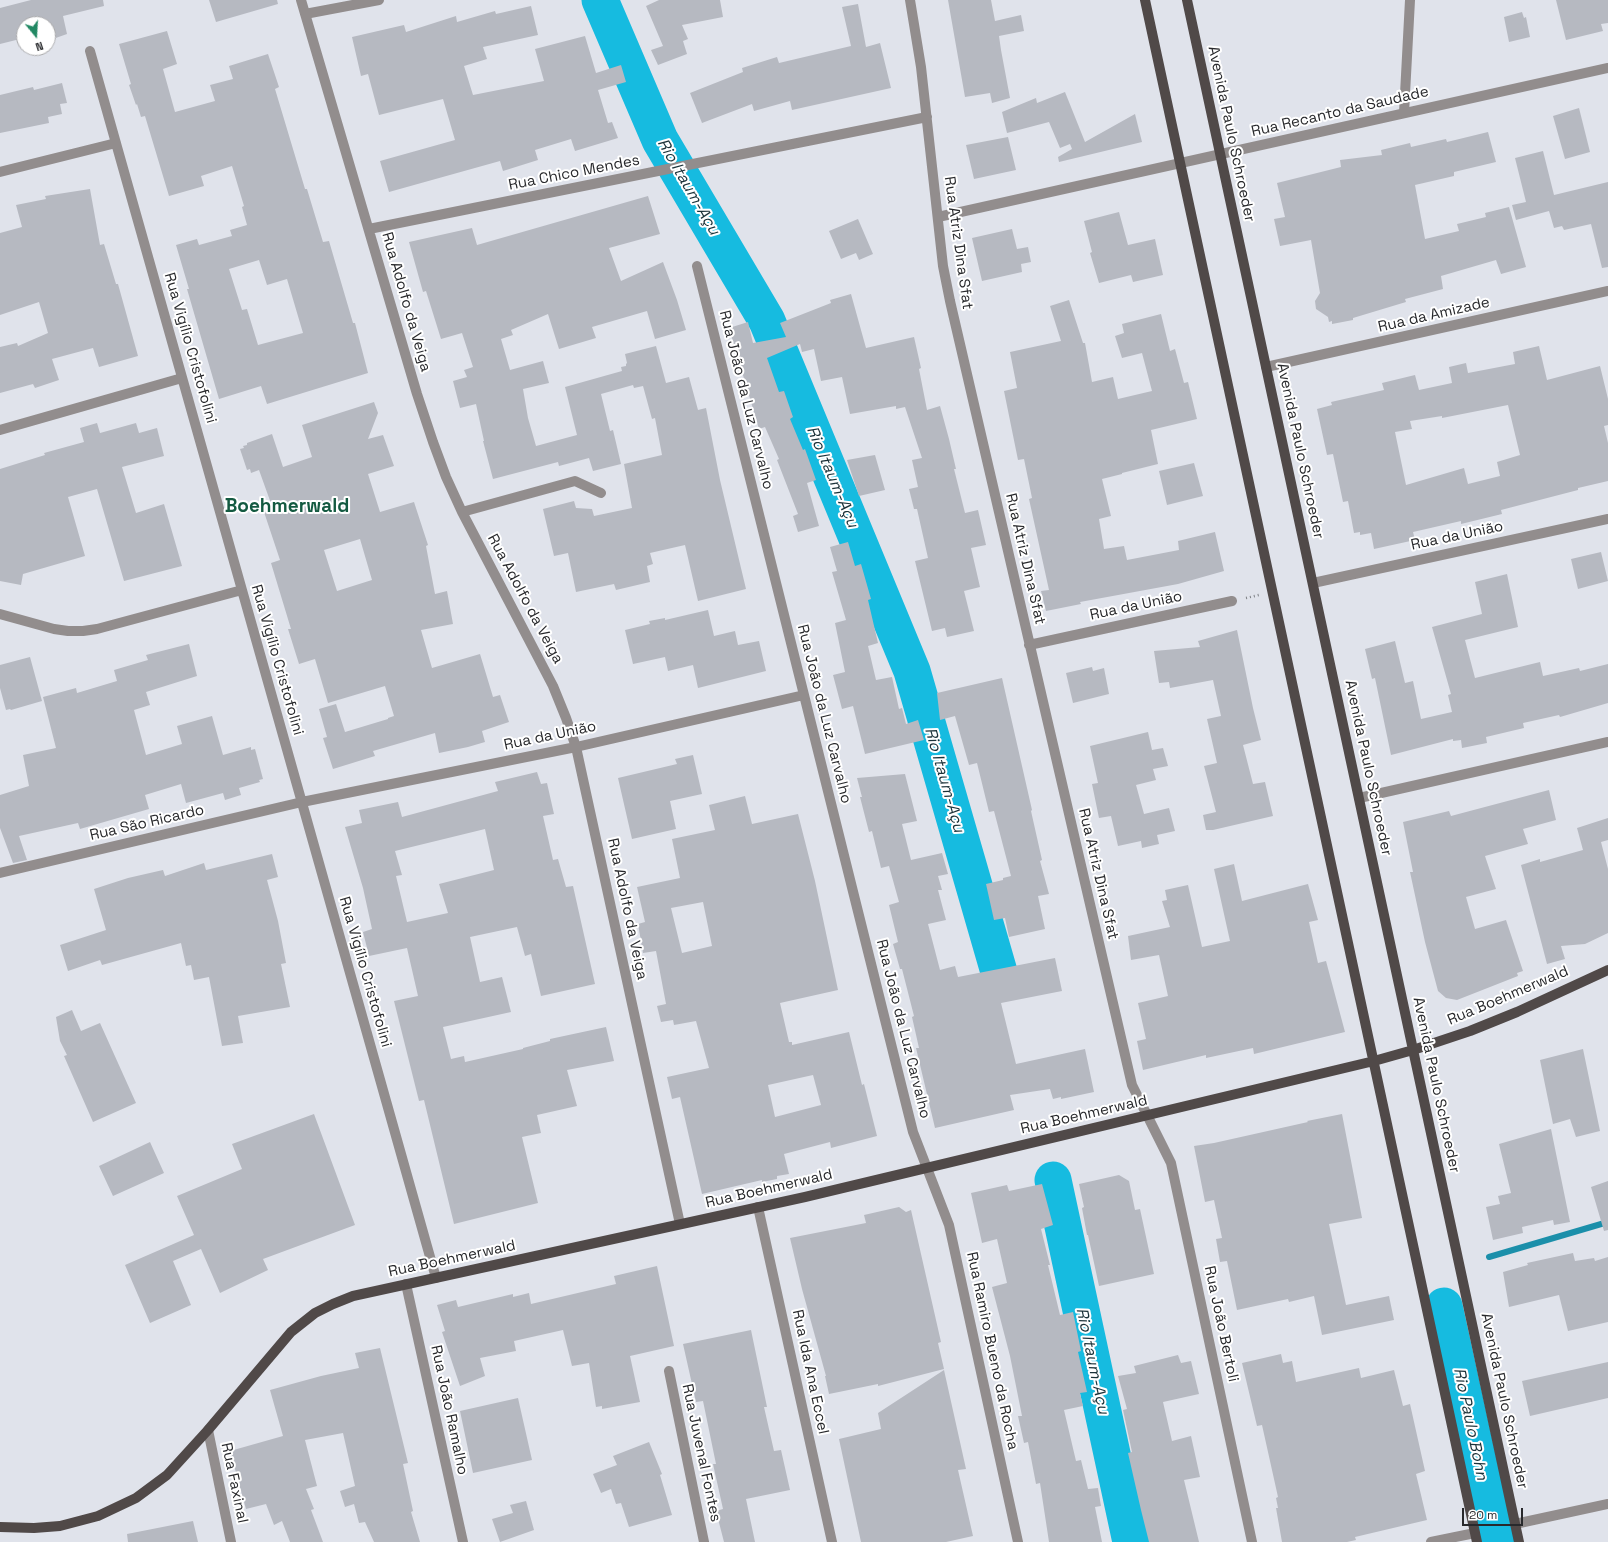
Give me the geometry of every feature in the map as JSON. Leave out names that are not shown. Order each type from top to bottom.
[{"type":"main road","points":[[1145,0],[1476,1537]]},
{"type":"main road","name":"Avenida Paulo Schroeder","points":[[1187,0],[1519,1542]]},
{"type":"main road","name":"Rua Boehmerwald","points":[[0,1527],[34,1528],[60,1526],[98,1516],[136,1498],[166,1474],[208,1430],[291,1332],[315,1313],[332,1304],[353,1296],[758,1208],[1374,1061],[1470,1031],[1517,1012],[1608,970]]},
{"type":"street","name":"Rua Adolfo da Veiga","points":[[301,0],[417,394],[446,477],[462,512],[553,686],[576,747],[680,1224]]},
{"type":"street","points":[[306,14],[379,0]]},
{"type":"street","name":"Rua Atriz Dina Sfat","points":[[910,0],[927,117],[943,266],[950,301],[1132,1085],[1148,1116]]},
{"type":"street","points":[[1404,113],[1410,0]]},
{"type":"street","name":"Rua Vigílio Cristofolini","points":[[90,51],[436,1278]]},
{"type":"street","name":"Rua Recanto da Saudade","points":[[938,217],[1608,68]]},
{"type":"street","name":"Rua Chico Mendes","points":[[369,229],[927,117]]},
{"type":"street","points":[[0,172],[116,142]]},
{"type":"street","name":"Rua João da Luz Carvalho","points":[[697,266],[913,1132],[927,1168]]},
{"type":"street","name":"Rua da Amizade","points":[[1266,367],[1608,291]]},
{"type":"street","points":[[0,430],[182,378]]},
{"type":"street","points":[[462,512],[575,481],[601,493]]},
{"type":"street","name":"Rua da União","points":[[1312,583],[1608,519]]},
{"type":"street","points":[[0,614],[54,629],[83,631],[97,629],[242,590]]},
{"type":"street","name":"Rua da União","points":[[1029,645],[1232,601]]},
{"type":"street","name":"Rua da União","points":[[302,802],[576,747],[804,696]]},
{"type":"street","points":[[1359,798],[1608,742]]},
{"type":"street","name":"Rua São Ricardo","points":[[0,873],[302,802]]},
{"type":"street","name":"Rua João Bertoli","points":[[1148,1116],[1171,1162],[1252,1542]]},
{"type":"street","name":"Rua Ramiro Bueno da Rocha","points":[[927,1168],[949,1225],[1018,1542]]},
{"type":"street","name":"Rua Ida Ana Eccel","points":[[758,1208],[832,1542]]},
{"type":"street","name":"Rua João Ramalho","points":[[406,1284],[463,1542]]},
{"type":"street","name":"Rua Juvenal Fontes","points":[[669,1371],[704,1542]]},
{"type":"street","name":"Rua Faxinal","points":[[208,1430],[231,1542]]},
{"type":"street","points":[[1515,1524],[1608,1504]]},
{"type":"street","points":[[1431,1542],[1476,1537]]},
{"type":"path","points":[[1232,601],[1273,592]]},
{"type":"building","points":[[31,0],[103,0],[104,6],[63,16],[67,34],[56,38],[56,16],[16,16],[16,40],[0,44],[0,8]]},
{"type":"building","points":[[209,0],[277,0],[278,4],[216,22]]},
{"type":"building","points":[[659,0],[720,0],[723,17],[682,25],[688,39],[683,41],[687,54],[658,65],[651,50],[663,46],[646,6]]},
{"type":"building","points":[[948,0],[991,0],[995,21],[1021,15],[1024,31],[999,36],[1010,98],[992,103],[990,93],[965,97]]},
{"type":"building","points":[[1556,0],[1608,0],[1608,23],[1601,24],[1603,31],[1566,40]]},
{"type":"building","points":[[858,4],[866,47],[880,43],[891,88],[792,110],[790,101],[754,111],[752,104],[702,123],[690,93],[743,72],[742,68],[777,57],[779,63],[851,46],[842,7]]},
{"type":"building","points":[[531,6],[538,35],[483,47],[487,59],[464,66],[473,95],[544,81],[535,49],[585,36],[596,73],[621,65],[626,82],[598,90],[608,123],[612,122],[618,138],[575,151],[571,139],[535,150],[538,160],[503,171],[500,161],[389,192],[380,161],[455,140],[443,99],[379,115],[368,74],[361,76],[352,37],[404,25],[406,32],[456,16],[457,22],[495,11],[496,14]]},
{"type":"building","points":[[1522,12],[1524,18],[1526,17],[1530,37],[1509,42],[1504,17]]},
{"type":"building","points":[[167,31],[177,64],[163,69],[175,112],[215,101],[210,85],[233,79],[229,66],[268,54],[279,87],[275,89],[305,189],[307,189],[323,242],[329,241],[353,323],[355,323],[368,373],[267,404],[261,386],[219,399],[187,289],[189,289],[176,245],[197,239],[199,245],[232,236],[230,230],[247,225],[242,207],[244,206],[232,166],[201,176],[204,186],[169,196],[145,116],[141,117],[129,85],[131,84],[119,44]],"holes":[[[259,260],[267,285],[287,279],[303,333],[258,345],[247,309],[242,310],[229,269]]]},
{"type":"building","points":[[62,83],[67,103],[60,104],[62,114],[48,117],[49,123],[0,133],[0,95],[33,87],[34,90]]},
{"type":"building","points":[[1065,92],[1085,142],[1135,114],[1142,142],[1059,162],[1058,157],[1072,149],[1070,144],[1060,148],[1049,122],[1007,133],[1002,112],[1036,98],[1037,103]]},
{"type":"building","points":[[1579,108],[1590,152],[1565,159],[1553,116]]},
{"type":"building","points":[[1488,132],[1496,162],[1454,172],[1454,176],[1415,185],[1425,239],[1459,231],[1457,224],[1486,217],[1485,213],[1509,207],[1526,267],[1501,274],[1496,260],[1441,276],[1443,289],[1405,299],[1406,302],[1353,318],[1353,320],[1332,324],[1332,321],[1329,322],[1328,317],[1316,309],[1315,301],[1320,293],[1311,240],[1280,246],[1274,219],[1285,217],[1277,183],[1341,167],[1340,160],[1382,155],[1381,150],[1410,143],[1411,147],[1446,139],[1447,142]]},
{"type":"building","points":[[1008,137],[1016,170],[974,179],[966,145]]},
{"type":"building","points":[[1543,151],[1554,195],[1608,182],[1608,267],[1602,268],[1591,224],[1564,230],[1562,226],[1554,228],[1549,211],[1516,220],[1512,205],[1526,202],[1515,158]]},
{"type":"building","points":[[90,189],[100,245],[104,244],[116,284],[118,284],[138,356],[99,367],[93,348],[52,359],[59,380],[35,388],[33,384],[0,393],[0,347],[17,343],[18,346],[48,333],[39,302],[0,315],[0,233],[22,227],[16,205],[46,199],[45,196]]},
{"type":"building","points":[[648,196],[660,234],[609,248],[621,281],[663,262],[686,330],[655,339],[647,311],[592,327],[596,338],[559,349],[548,314],[511,330],[513,335],[501,339],[510,370],[543,361],[549,383],[523,389],[528,418],[536,446],[577,435],[565,387],[622,371],[621,367],[626,366],[627,363],[625,354],[656,346],[666,383],[689,377],[698,410],[706,408],[720,480],[746,589],[698,601],[685,545],[650,553],[653,564],[647,566],[650,582],[616,590],[614,584],[576,592],[568,553],[554,556],[543,509],[574,501],[576,508],[592,509],[594,516],[632,508],[624,464],[662,455],[655,418],[652,419],[643,386],[634,388],[633,385],[601,394],[610,431],[613,430],[621,464],[593,471],[589,458],[559,466],[558,462],[493,479],[483,441],[476,404],[460,408],[453,381],[467,377],[464,370],[473,367],[462,333],[441,339],[426,291],[423,292],[409,242],[472,228],[477,245]]},
{"type":"building","points":[[1119,212],[1128,245],[1155,239],[1163,275],[1133,282],[1131,275],[1099,283],[1090,253],[1092,252],[1084,221]]},
{"type":"building","points":[[858,219],[873,254],[859,260],[856,253],[841,259],[829,231]]},
{"type":"building","points":[[1012,229],[1017,249],[1028,247],[1031,262],[1021,264],[1022,272],[982,281],[972,238]]},
{"type":"building","points":[[851,294],[866,348],[914,337],[921,368],[919,369],[927,410],[940,406],[949,439],[956,469],[954,469],[965,513],[978,510],[986,545],[971,548],[980,587],[964,591],[974,631],[947,637],[945,628],[932,631],[915,561],[928,558],[917,509],[914,509],[909,489],[918,487],[912,460],[922,458],[905,407],[896,409],[896,406],[850,414],[842,377],[821,381],[814,349],[802,352],[800,344],[767,358],[779,392],[784,391],[793,417],[790,419],[803,450],[805,449],[816,480],[807,483],[819,526],[798,532],[793,516],[798,514],[777,460],[779,459],[765,427],[759,429],[729,328],[748,322],[753,343],[786,337],[780,323],[831,303],[830,300]]},
{"type":"building","points":[[1069,300],[1083,343],[1085,343],[1092,382],[1113,377],[1118,399],[1152,391],[1142,353],[1122,358],[1115,336],[1124,333],[1122,324],[1161,314],[1170,351],[1175,349],[1184,383],[1188,382],[1197,419],[1151,430],[1158,464],[1102,479],[1111,516],[1099,519],[1104,549],[1124,546],[1127,560],[1179,550],[1178,541],[1215,532],[1224,571],[1178,584],[1080,602],[1081,604],[1046,611],[1041,591],[1049,590],[1029,499],[1032,498],[1024,459],[1018,460],[1004,391],[1017,388],[1010,352],[1061,341],[1050,306]]},
{"type":"building","points":[[1539,346],[1547,380],[1600,366],[1608,399],[1608,425],[1604,426],[1608,443],[1608,481],[1501,510],[1502,514],[1461,524],[1461,521],[1413,532],[1415,540],[1374,549],[1371,533],[1360,535],[1360,532],[1354,533],[1348,501],[1343,502],[1333,454],[1327,455],[1317,409],[1332,405],[1331,402],[1384,390],[1382,383],[1415,375],[1419,390],[1452,383],[1449,367],[1466,363],[1468,373],[1515,364],[1513,352]],"holes":[[[1508,405],[1520,455],[1497,462],[1500,476],[1468,484],[1464,468],[1406,485],[1395,432],[1412,429],[1410,421],[1442,416],[1442,418]]]},
{"type":"building","points":[[374,402],[378,413],[368,439],[383,435],[394,466],[368,474],[380,512],[414,502],[428,545],[426,546],[435,594],[447,591],[453,624],[421,630],[432,668],[480,654],[493,697],[500,695],[509,722],[482,731],[485,742],[439,753],[435,733],[373,751],[375,756],[333,769],[323,738],[327,737],[319,709],[336,704],[345,732],[394,716],[385,686],[328,703],[315,659],[299,664],[288,629],[291,629],[271,563],[280,560],[264,512],[273,509],[259,470],[251,473],[250,469],[247,470],[240,449],[244,448],[243,446],[247,445],[247,443],[272,434],[283,467],[312,457],[302,425]],"holes":[[[360,539],[372,580],[337,591],[324,550]]]},
{"type":"building","points":[[97,423],[100,433],[136,423],[139,433],[157,428],[164,456],[122,467],[136,513],[164,504],[182,566],[124,581],[97,489],[68,497],[85,556],[23,574],[21,585],[0,581],[0,469],[45,455],[44,453],[84,442],[80,428]]},
{"type":"building","points":[[875,455],[885,490],[859,496],[847,460]]},
{"type":"building","points":[[1194,463],[1203,496],[1167,505],[1159,471]]},
{"type":"building","points":[[848,542],[855,566],[861,564],[871,599],[868,600],[878,643],[868,646],[876,680],[892,677],[899,709],[902,708],[906,724],[918,720],[924,740],[865,754],[853,706],[842,709],[833,675],[845,672],[835,623],[846,620],[832,572],[837,571],[830,547]]},
{"type":"building","points":[[1601,552],[1608,581],[1578,589],[1571,559]]},
{"type":"building","points":[[1507,574],[1518,627],[1465,640],[1475,678],[1540,662],[1543,676],[1579,668],[1580,671],[1608,664],[1608,703],[1560,717],[1559,715],[1523,723],[1524,728],[1486,737],[1487,743],[1462,748],[1461,740],[1453,741],[1453,739],[1391,755],[1375,678],[1372,679],[1365,649],[1395,641],[1405,683],[1413,681],[1421,719],[1452,712],[1448,695],[1451,694],[1432,627],[1482,614],[1475,582]]},
{"type":"building","points":[[708,610],[714,636],[735,631],[738,645],[759,641],[766,671],[698,688],[693,665],[668,671],[665,657],[633,664],[625,630],[650,624],[649,621],[665,618],[665,620]]},
{"type":"building","points":[[1237,630],[1261,740],[1243,745],[1253,784],[1265,782],[1273,816],[1213,830],[1206,830],[1203,815],[1216,812],[1204,766],[1217,763],[1207,719],[1221,716],[1213,680],[1170,688],[1169,682],[1159,683],[1154,651],[1200,647],[1198,641]]},
{"type":"building","points":[[189,644],[197,676],[146,692],[150,705],[134,710],[146,755],[182,744],[177,726],[212,716],[223,755],[251,747],[251,750],[255,749],[263,779],[259,780],[260,782],[239,788],[241,795],[225,800],[223,793],[186,803],[181,784],[145,795],[149,809],[80,829],[78,823],[19,836],[27,860],[13,863],[0,828],[0,795],[29,786],[23,755],[56,748],[43,697],[76,688],[77,693],[117,681],[114,670],[148,660],[146,655]]},
{"type":"building","points":[[30,657],[42,701],[11,710],[6,710],[0,688],[0,665]]},
{"type":"building","points":[[1092,667],[1093,671],[1104,668],[1109,694],[1073,703],[1066,673]]},
{"type":"building","points":[[1002,678],[1032,810],[1042,860],[1040,861],[1049,894],[1038,896],[1045,929],[1009,937],[1005,918],[994,920],[986,884],[1003,880],[1003,878],[1011,876],[994,811],[989,812],[977,763],[969,765],[955,716],[940,720],[937,693]]},
{"type":"building","points":[[1148,732],[1152,750],[1163,748],[1168,766],[1153,769],[1156,780],[1136,785],[1144,814],[1169,808],[1175,831],[1157,835],[1159,844],[1142,848],[1141,841],[1118,846],[1111,816],[1099,818],[1092,784],[1098,783],[1090,746]]},
{"type":"building","points":[[693,755],[702,794],[670,801],[676,829],[632,839],[618,778],[677,764],[675,759]]},
{"type":"building","points":[[537,772],[541,784],[547,783],[554,814],[543,816],[553,860],[558,859],[566,887],[573,886],[595,984],[541,996],[531,954],[525,956],[517,927],[470,937],[480,982],[502,977],[511,1012],[443,1027],[451,1059],[464,1056],[465,1062],[523,1049],[550,1041],[550,1039],[606,1027],[614,1061],[567,1070],[577,1106],[537,1115],[541,1133],[522,1137],[538,1203],[454,1224],[424,1100],[419,1101],[394,1001],[418,996],[407,948],[369,956],[363,932],[372,929],[363,888],[345,827],[362,823],[359,810],[398,802],[402,817],[498,791],[495,782]],"holes":[[[485,829],[494,870],[439,884],[448,913],[407,922],[396,876],[402,875],[395,851]]]},
{"type":"building","points":[[905,774],[917,821],[902,824],[911,860],[942,853],[948,874],[938,876],[942,890],[938,890],[946,920],[928,924],[940,970],[955,966],[958,977],[1055,958],[1062,991],[1001,1003],[1016,1064],[1085,1049],[1094,1092],[1061,1099],[1061,1097],[1053,1099],[1050,1089],[1010,1095],[1014,1110],[935,1128],[916,1048],[919,1048],[912,1017],[914,1016],[902,969],[900,969],[893,944],[898,942],[889,905],[899,902],[889,866],[881,868],[872,831],[869,832],[857,778]]},
{"type":"building","points":[[1549,790],[1556,820],[1523,829],[1528,844],[1485,856],[1496,889],[1466,897],[1475,929],[1506,920],[1523,971],[1517,973],[1518,976],[1457,1000],[1446,998],[1438,991],[1425,942],[1410,872],[1413,872],[1403,822],[1449,811],[1451,816]]},
{"type":"building","points":[[745,796],[752,824],[798,814],[815,881],[838,990],[780,1003],[789,1042],[792,1042],[792,1045],[849,1032],[862,1085],[864,1084],[877,1136],[831,1148],[830,1142],[784,1154],[789,1174],[777,1176],[777,1179],[762,1182],[762,1180],[702,1194],[680,1097],[672,1099],[667,1077],[709,1068],[696,1021],[674,1025],[673,1020],[661,1022],[657,1006],[666,1004],[656,951],[643,953],[638,924],[645,922],[637,887],[680,878],[672,839],[715,830],[709,805]],"holes":[[[703,902],[712,946],[682,953],[671,908]],[[813,1075],[821,1105],[775,1117],[768,1085]]]},
{"type":"building","points":[[1608,818],[1608,840],[1601,842],[1608,869],[1608,933],[1585,944],[1561,946],[1565,959],[1547,964],[1521,865],[1540,859],[1540,862],[1583,850],[1577,828]]},
{"type":"building","points":[[272,854],[278,877],[267,880],[278,921],[286,963],[281,964],[290,1007],[238,1016],[243,1043],[222,1046],[209,977],[194,980],[191,965],[186,966],[181,943],[102,965],[100,960],[68,971],[60,945],[106,930],[94,889],[128,878],[163,870],[165,876],[204,863],[206,870]]},
{"type":"building","points":[[1234,864],[1242,901],[1308,884],[1318,920],[1309,922],[1318,963],[1326,961],[1345,1032],[1254,1054],[1253,1048],[1206,1058],[1206,1055],[1143,1070],[1137,1041],[1146,1039],[1138,1003],[1168,996],[1159,955],[1131,960],[1128,936],[1170,927],[1162,901],[1167,900],[1165,890],[1188,885],[1202,947],[1230,941],[1214,869]]},
{"type":"building","points":[[72,1010],[81,1031],[100,1023],[136,1103],[93,1122],[64,1056],[67,1055],[60,1041],[56,1017]]},
{"type":"building","points":[[1583,1049],[1600,1131],[1576,1137],[1570,1119],[1553,1124],[1540,1060]]},
{"type":"building","points":[[314,1114],[355,1225],[263,1259],[268,1270],[220,1293],[201,1249],[173,1261],[191,1305],[150,1323],[125,1265],[194,1235],[177,1196],[242,1169],[232,1144]]},
{"type":"building","points":[[1342,1114],[1362,1218],[1329,1224],[1346,1305],[1389,1296],[1394,1320],[1322,1335],[1314,1296],[1289,1302],[1288,1299],[1237,1310],[1227,1261],[1220,1262],[1216,1239],[1222,1238],[1214,1200],[1205,1202],[1194,1146],[1214,1143]]},
{"type":"building","points":[[1551,1129],[1570,1222],[1554,1225],[1553,1220],[1522,1227],[1523,1233],[1493,1240],[1486,1207],[1500,1204],[1498,1196],[1511,1193],[1499,1144]]},
{"type":"building","points":[[150,1142],[164,1173],[113,1196],[99,1166]]},
{"type":"building","points":[[1119,1175],[1129,1181],[1135,1210],[1140,1209],[1154,1274],[1099,1286],[1087,1235],[1082,1208],[1084,1207],[1079,1184]]},
{"type":"building","points":[[1608,1181],[1608,1230],[1604,1231],[1591,1187]]},
{"type":"building","points":[[1042,1184],[1053,1225],[1041,1229],[1050,1265],[1048,1265],[1060,1315],[1073,1312],[1081,1351],[1078,1352],[1087,1392],[1080,1393],[1083,1406],[1064,1410],[1076,1461],[1081,1460],[1088,1489],[1098,1488],[1101,1506],[1095,1507],[1102,1542],[1049,1542],[1040,1483],[1036,1484],[1028,1442],[1024,1443],[1018,1416],[1022,1416],[1010,1356],[992,1287],[1007,1283],[997,1239],[982,1243],[971,1193],[1007,1185],[1009,1191]]},
{"type":"building","points":[[899,1207],[906,1212],[911,1210],[941,1342],[938,1343],[944,1369],[878,1386],[878,1384],[829,1394],[826,1376],[802,1289],[790,1238],[866,1223],[864,1215]]},
{"type":"building","points":[[1573,1253],[1575,1261],[1594,1258],[1595,1261],[1608,1257],[1608,1322],[1568,1331],[1559,1295],[1509,1307],[1503,1272],[1528,1265],[1527,1263]]},
{"type":"building","points":[[657,1266],[674,1346],[630,1356],[640,1402],[602,1409],[602,1406],[596,1407],[589,1363],[572,1366],[563,1330],[514,1341],[516,1351],[480,1358],[485,1376],[460,1386],[442,1332],[445,1331],[437,1305],[456,1300],[458,1307],[513,1294],[513,1297],[529,1293],[531,1304],[616,1284],[614,1276]]},
{"type":"building","points":[[751,1330],[767,1407],[764,1407],[774,1451],[781,1450],[790,1490],[746,1499],[755,1542],[724,1542],[716,1511],[723,1509],[713,1464],[716,1464],[703,1401],[696,1402],[683,1344]]},
{"type":"building","points":[[380,1348],[408,1463],[403,1464],[413,1511],[411,1512],[420,1542],[374,1542],[365,1522],[359,1523],[354,1504],[345,1507],[340,1491],[355,1486],[343,1433],[305,1440],[317,1486],[306,1489],[314,1509],[311,1510],[323,1542],[290,1542],[282,1521],[274,1525],[266,1504],[246,1509],[230,1451],[283,1436],[270,1390],[321,1376],[359,1368],[355,1353]]},
{"type":"building","points":[[1281,1354],[1283,1363],[1292,1361],[1296,1382],[1359,1368],[1361,1378],[1394,1370],[1403,1406],[1410,1404],[1425,1471],[1416,1474],[1427,1520],[1355,1537],[1356,1540],[1347,1542],[1282,1542],[1276,1508],[1278,1508],[1276,1498],[1278,1497],[1262,1425],[1257,1426],[1242,1363]]},
{"type":"building","points":[[1178,1355],[1181,1363],[1191,1361],[1199,1394],[1163,1402],[1172,1441],[1191,1436],[1200,1477],[1184,1480],[1199,1542],[1149,1542],[1128,1453],[1132,1452],[1123,1410],[1127,1409],[1118,1376],[1136,1373],[1134,1366]]},
{"type":"building","points":[[1608,1362],[1608,1398],[1530,1416],[1522,1381]]},
{"type":"building","points":[[944,1370],[966,1469],[958,1470],[973,1536],[946,1542],[861,1542],[839,1439],[881,1429],[878,1413]]},
{"type":"building","points":[[518,1398],[532,1460],[473,1473],[460,1411]]},
{"type":"building","points":[[649,1442],[662,1474],[660,1475],[672,1515],[629,1527],[621,1503],[616,1504],[611,1489],[601,1493],[593,1474],[617,1465],[613,1456]]},
{"type":"building","points":[[526,1501],[534,1530],[500,1542],[492,1519],[513,1513],[510,1505]]},
{"type":"building","points":[[193,1521],[198,1542],[128,1542],[127,1534]]},
{"type":"waterway","name":"Rio Itaum-Açu","points":[[600,0],[660,140],[767,321],[912,671],[1001,979]]},
{"type":"waterway","name":"Rio Itaum-Açu","points":[[1053,1180],[1131,1542]]},
{"type":"waterway","name":"Rio Paulo Bohn","points":[[1489,1257],[1608,1222]]},
{"type":"waterway","name":"Rio Paulo Bohn","points":[[1444,1306],[1496,1542]]},
{"type":"district","name":"Boehmerwald","points":[[287,507]]}]
